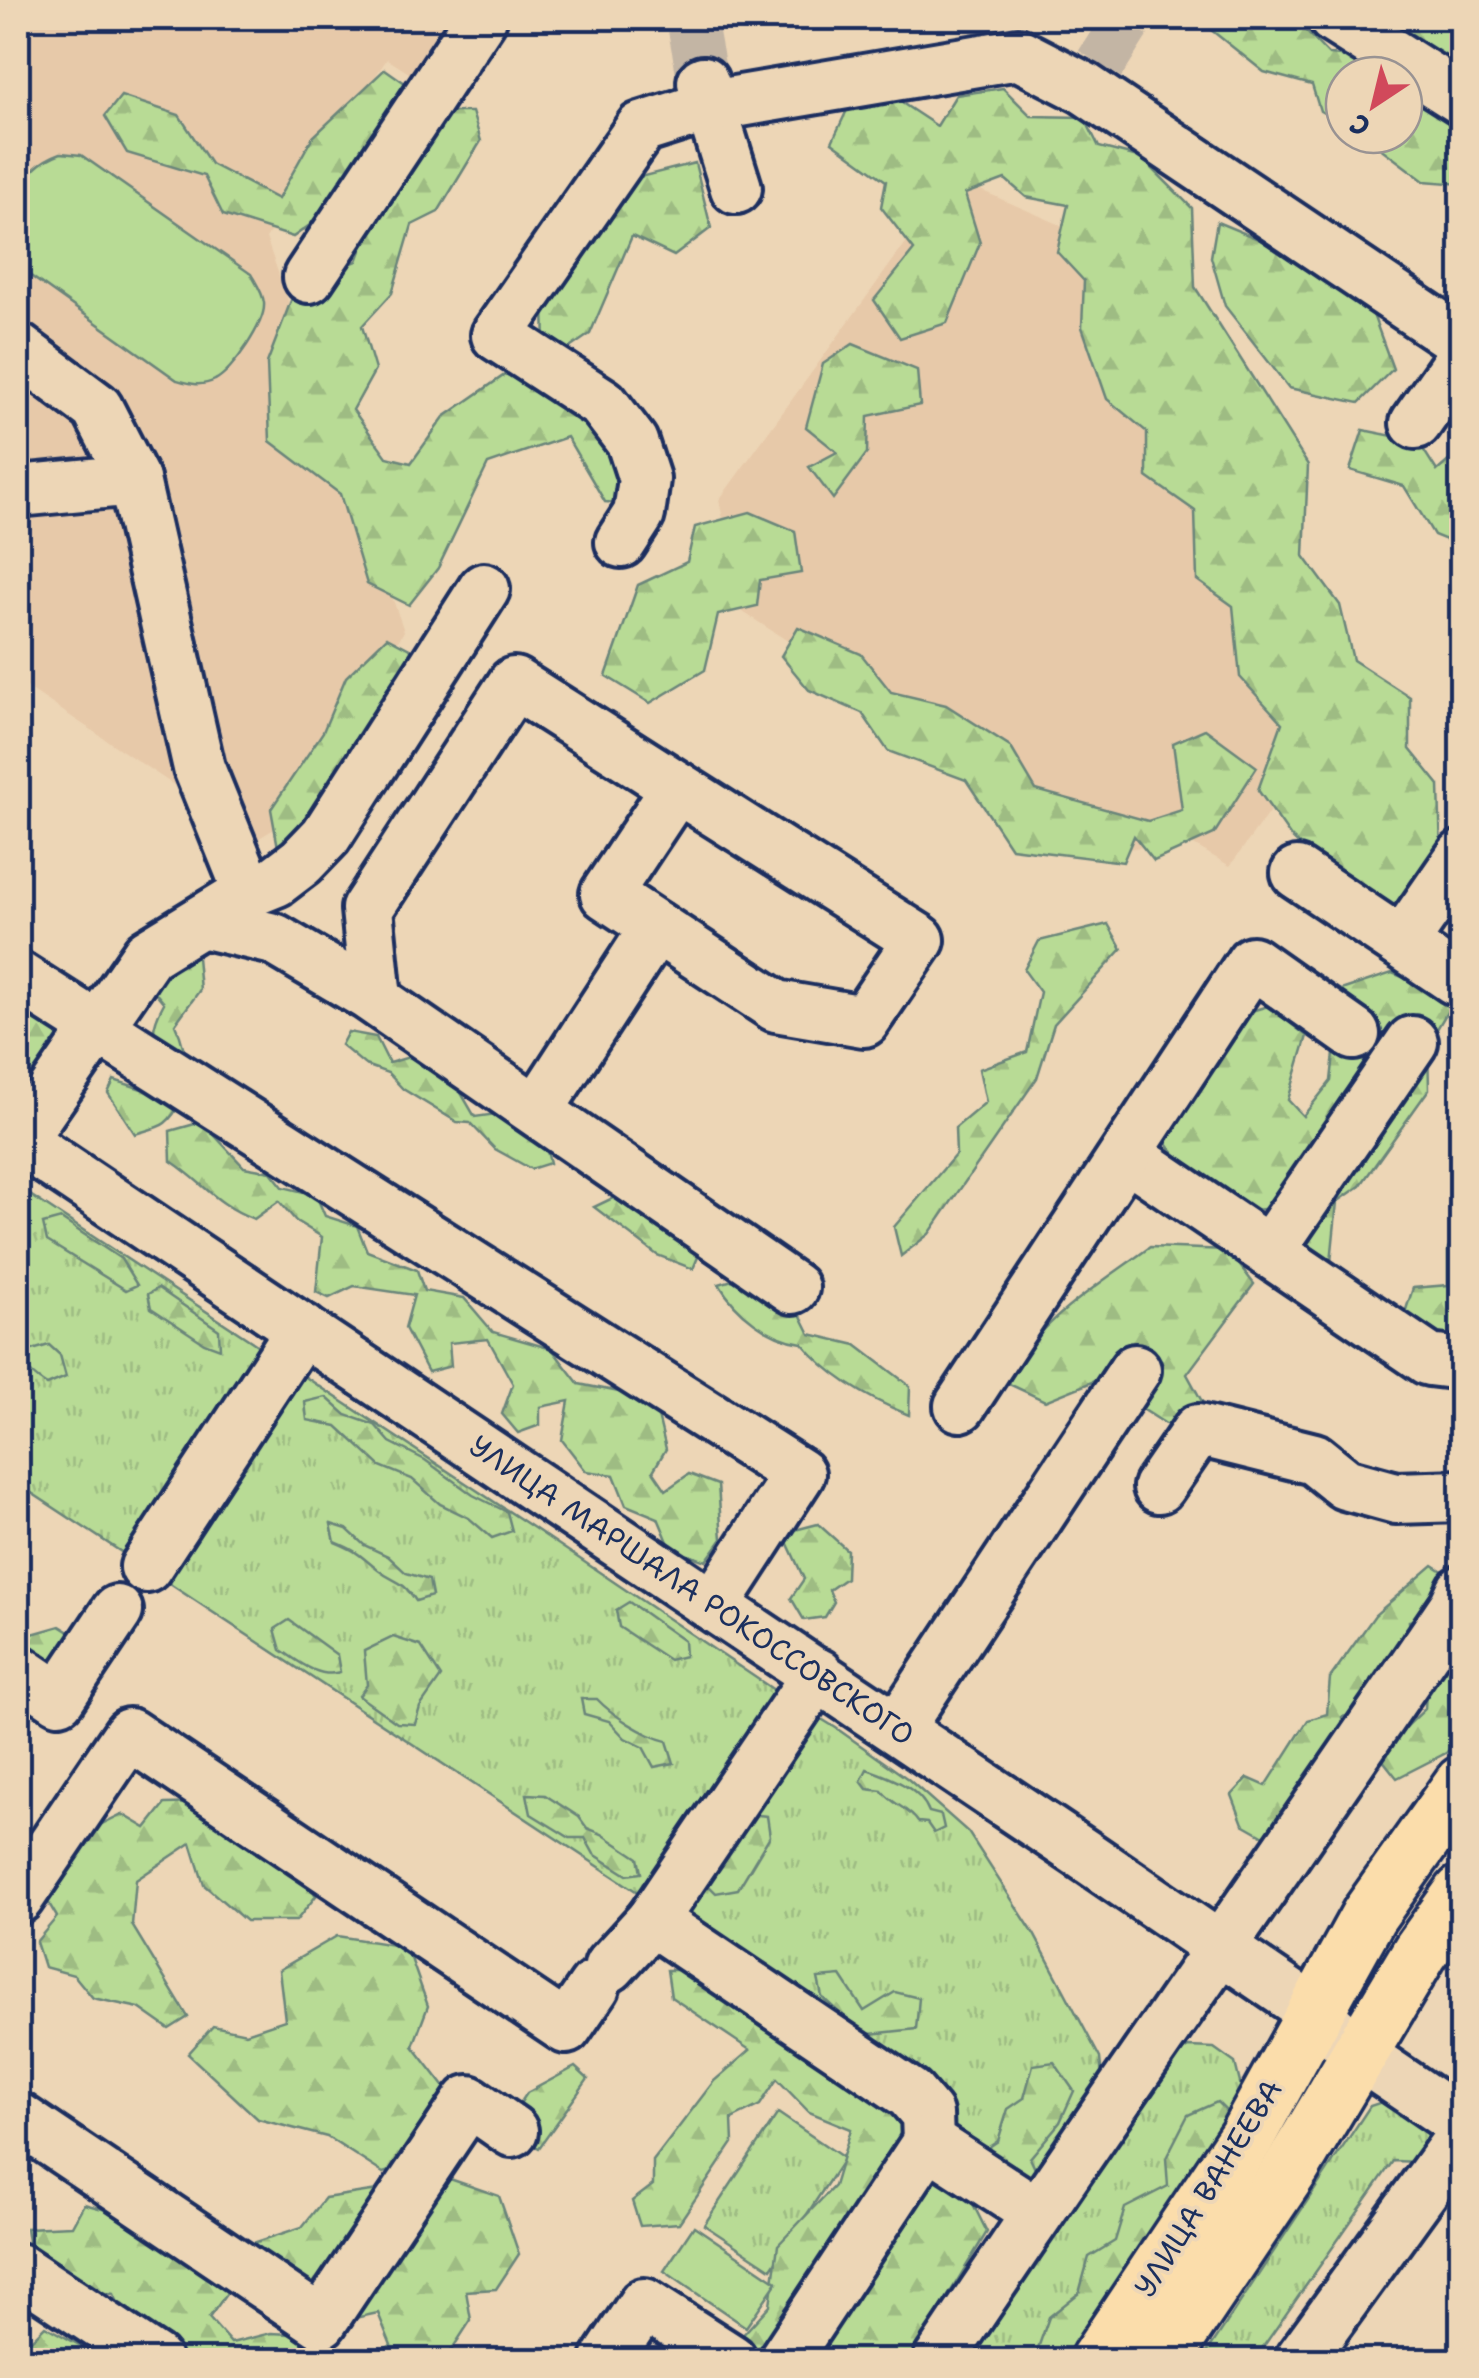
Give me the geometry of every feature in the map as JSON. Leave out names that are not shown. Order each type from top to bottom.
[{"type":"main road","name":"УЛИЦА ВАНЕЕВА","points":[[1098,2360],[1246,2138],[1369,1916],[1462,1784]]},
{"type":"main road","name":"УЛИЦА ВАНЕЕВА","points":[[1162,2360],[1292,2167],[1420,1952],[1462,1894]]},
{"type":"street","points":[[309,276],[480,18]]},
{"type":"street","points":[[1334,18],[1462,99]]},
{"type":"street","points":[[621,542],[640,514],[644,479],[632,442],[603,404],[497,335],[641,128],[707,94],[1018,54],[1092,76],[1462,342]]},
{"type":"street","points":[[707,94],[736,188]]},
{"type":"street","points":[[18,349],[97,408],[134,480],[199,768],[250,892]]},
{"type":"street","points":[[1416,424],[1462,357]]},
{"type":"street","points":[[18,491],[134,480]]},
{"type":"street","points":[[19,1140],[148,954],[276,880],[301,862],[326,836],[484,590]]},
{"type":"street","points":[[376,1000],[366,909],[514,683],[918,940],[864,1021],[776,1006],[606,894],[677,787]]},
{"type":"street","points":[[1402,943],[1462,856]]},
{"type":"street","points":[[1297,873],[1456,979]]},
{"type":"street","points":[[201,922],[274,938],[376,1000],[793,1288]]},
{"type":"street","points":[[538,1109],[656,928]]},
{"type":"street","points":[[960,1406],[1252,962],[1354,1034]]},
{"type":"street","points":[[18,978],[798,1474],[714,1605]]},
{"type":"street","points":[[1270,1251],[1412,1042]]},
{"type":"street","name":"УЛИЦА МАРШАЛА РОКОССОВСКОГО","points":[[19,1140],[1220,1947],[1313,2012],[1359,2054],[1462,2124]]},
{"type":"street","points":[[1127,1155],[1429,1360],[1462,1364]]},
{"type":"street","points":[[146,1566],[302,1329]]},
{"type":"street","points":[[898,1728],[1135,1370]]},
{"type":"street","points":[[1158,1487],[1198,1430],[1314,1459],[1345,1484],[1396,1498],[1462,1496]]},
{"type":"street","points":[[939,2360],[1456,1606],[1462,1590]]},
{"type":"street","points":[[18,1670],[59,1698],[117,1611]]},
{"type":"street","points":[[18,1898],[129,1734],[566,2028],[602,1977],[652,1920],[818,1674]]},
{"type":"street","points":[[652,1920],[910,2094],[927,2114],[928,2142],[784,2360]]},
{"type":"street","points":[[18,2118],[321,2322],[469,2102],[512,2131]]},
{"type":"street","points":[[1300,2360],[1462,2136]]},
{"type":"street","points":[[928,2142],[1037,2213]]},
{"type":"street","points":[[18,2269],[155,2360]]},
{"type":"street","points":[[607,2360],[644,2304],[703,2353]]},
{"type":"shaded area","points":[[18,18],[462,18],[420,80],[387,59],[266,238],[404,631],[297,815],[256,840],[18,681]]},
{"type":"shaded area","points":[[953,178],[1086,236],[1311,754],[1230,866],[1187,841],[1113,851],[743,612],[719,500]]},
{"type":"green space","points":[[1196,18],[1293,18],[1329,55],[1324,55],[1324,113],[1312,85],[1264,72]]},
{"type":"green space","points":[[1367,18],[1461,18],[1461,78],[1441,70],[1426,45],[1372,24]]},
{"type":"green space","points":[[385,69],[405,83],[399,129],[356,192],[293,237],[223,215],[204,176],[127,153],[105,116],[121,96],[179,115],[211,164],[278,199],[312,138]]},
{"type":"green space","points":[[1003,88],[1031,116],[1084,117],[1099,147],[1142,158],[1192,208],[1195,287],[1308,465],[1304,556],[1340,605],[1353,660],[1410,697],[1410,749],[1439,785],[1441,855],[1413,915],[1365,906],[1291,837],[1258,790],[1282,723],[1240,677],[1233,606],[1197,580],[1195,511],[1147,477],[1147,432],[1107,399],[1082,327],[1084,281],[1057,252],[1068,205],[1026,197],[1005,179],[965,194],[980,243],[947,323],[900,338],[874,300],[914,250],[881,207],[886,181],[832,142],[847,110],[899,101],[937,126],[956,95]]},
{"type":"green space","points":[[1424,103],[1461,118],[1461,184],[1424,181],[1390,155],[1424,155]]},
{"type":"green space","points":[[434,112],[472,112],[481,141],[438,212],[412,225],[392,293],[362,326],[375,370],[353,410],[387,457],[411,463],[444,417],[545,347],[544,302],[628,180],[695,163],[711,228],[674,256],[632,236],[590,334],[558,356],[633,407],[665,462],[653,506],[605,502],[567,437],[488,464],[438,568],[409,605],[367,584],[340,494],[270,441],[267,363],[297,285],[357,261],[382,194],[417,162]]},
{"type":"green space","points":[[61,153],[81,155],[251,274],[264,303],[260,322],[247,346],[222,375],[201,384],[177,380],[18,267],[17,215],[23,185],[31,172]]},
{"type":"green space","points":[[1217,222],[1273,245],[1371,309],[1393,369],[1359,403],[1289,388],[1225,306],[1211,257]]},
{"type":"green space","points":[[853,344],[917,370],[920,405],[868,416],[867,453],[833,499],[809,467],[837,452],[806,427],[823,364]]},
{"type":"green space","points":[[1363,430],[1418,441],[1437,471],[1461,450],[1461,546],[1434,535],[1404,486],[1350,470]]},
{"type":"green space","points":[[750,512],[795,531],[801,573],[760,580],[757,606],[718,615],[705,670],[650,703],[606,676],[638,585],[687,562],[695,527]]},
{"type":"green space","points":[[798,627],[861,654],[891,692],[946,705],[1010,746],[1036,790],[1148,821],[1182,810],[1173,743],[1205,729],[1257,767],[1214,834],[1154,861],[1134,836],[1123,862],[1011,848],[966,780],[888,751],[862,713],[809,690],[781,656]]},
{"type":"green space","points":[[387,637],[417,653],[407,728],[279,853],[271,809],[323,732],[346,677]]},
{"type":"green space","points":[[1108,924],[1122,949],[1054,1024],[1037,1078],[929,1234],[901,1256],[894,1227],[956,1154],[955,1128],[986,1102],[979,1069],[1027,1052],[1040,992],[1024,970],[1039,941]]},
{"type":"green space","points":[[170,956],[197,957],[200,990],[175,1024],[185,1062],[184,1089],[165,1123],[135,1134],[108,1093],[114,1080],[142,1089],[172,1066],[154,1036],[164,1003],[149,985]]},
{"type":"green space","points":[[1392,973],[1456,997],[1428,1044],[1429,1089],[1360,1186],[1337,1202],[1331,1262],[1300,1258],[1279,1207],[1224,1214],[1162,1138],[1221,1020],[1268,1006],[1307,1036],[1288,1100],[1303,1116],[1331,1081],[1341,990]]},
{"type":"green space","points":[[18,997],[61,1033],[54,1063],[25,1086],[18,1086]]},
{"type":"green space","points":[[348,1032],[376,1037],[389,1063],[409,1057],[453,1079],[475,1117],[511,1112],[542,1130],[550,1163],[531,1169],[495,1149],[470,1123],[457,1122],[403,1089],[388,1073],[365,1065],[341,1045]]},
{"type":"green space","points":[[202,1122],[244,1167],[271,1172],[283,1187],[316,1195],[325,1216],[357,1226],[367,1251],[417,1270],[424,1291],[464,1298],[493,1332],[552,1349],[579,1384],[629,1394],[658,1416],[666,1449],[653,1471],[666,1490],[689,1474],[718,1485],[722,1539],[706,1561],[671,1549],[658,1518],[626,1505],[614,1475],[586,1471],[562,1440],[569,1401],[540,1407],[540,1425],[518,1433],[502,1414],[513,1384],[488,1339],[449,1343],[451,1366],[428,1372],[405,1328],[414,1295],[354,1286],[329,1298],[316,1292],[322,1237],[296,1221],[279,1201],[254,1219],[241,1213],[171,1161],[170,1131]]},
{"type":"green space","points":[[18,1187],[836,1728],[908,1779],[968,1832],[1034,1934],[1100,2058],[1103,2089],[1031,2199],[651,1901],[18,1484]]},
{"type":"green space","points":[[617,1196],[667,1224],[698,1257],[693,1269],[657,1255],[594,1207]]},
{"type":"green space","points":[[61,1219],[121,1259],[137,1285],[126,1290],[47,1241],[43,1224]]},
{"type":"green space","points":[[1461,1228],[1461,1346],[1402,1322],[1413,1288],[1448,1285],[1448,1248]]},
{"type":"green space","points":[[1150,1247],[1228,1250],[1254,1284],[1187,1374],[1205,1407],[1169,1426],[1097,1380],[1045,1401],[1009,1384],[1018,1363],[1049,1325]]},
{"type":"green space","points":[[749,1275],[794,1302],[810,1334],[856,1345],[910,1386],[909,1415],[851,1386],[802,1343],[765,1330],[744,1314],[719,1284]]},
{"type":"green space","points":[[158,1288],[219,1330],[220,1349],[204,1343],[151,1308],[148,1294]]},
{"type":"green space","points":[[18,1333],[26,1352],[49,1345],[60,1355],[66,1377],[47,1385],[33,1375],[21,1357]]},
{"type":"green space","points":[[326,1397],[346,1415],[375,1425],[390,1442],[507,1512],[512,1531],[492,1538],[469,1518],[440,1504],[412,1479],[380,1466],[337,1426],[307,1420],[305,1402]]},
{"type":"green space","points":[[331,1524],[347,1529],[406,1573],[429,1580],[432,1596],[416,1601],[402,1585],[335,1542]]},
{"type":"green space","points":[[818,1524],[847,1550],[846,1578],[829,1590],[834,1602],[825,1617],[804,1620],[791,1598],[804,1579],[783,1533]]},
{"type":"green space","points":[[1433,1565],[1455,1579],[1436,1615],[1409,1621],[1411,1648],[1374,1710],[1342,1717],[1344,1750],[1307,1803],[1266,1837],[1243,1824],[1232,1795],[1248,1778],[1266,1786],[1308,1720],[1327,1714],[1330,1678],[1375,1615]]},
{"type":"green space","points":[[629,1602],[684,1641],[685,1656],[669,1660],[619,1627],[616,1610]]},
{"type":"green space","points":[[289,1620],[337,1655],[340,1672],[317,1671],[281,1650],[275,1629]]},
{"type":"green space","points":[[60,1626],[81,1639],[63,1671],[18,1685],[18,1638]]},
{"type":"green space","points":[[393,1637],[421,1646],[441,1677],[420,1707],[415,1724],[397,1723],[359,1696],[367,1685],[364,1651]]},
{"type":"green space","points":[[1461,1649],[1461,1736],[1446,1753],[1397,1778],[1378,1754],[1425,1709],[1427,1674]]},
{"type":"green space","points":[[581,1699],[597,1699],[629,1724],[667,1741],[674,1763],[654,1767],[643,1747],[625,1738],[609,1721],[584,1714]]},
{"type":"green space","points":[[867,1769],[919,1796],[929,1812],[941,1815],[944,1828],[934,1833],[927,1823],[918,1822],[882,1791],[867,1789],[861,1781]]},
{"type":"green space","points":[[527,1794],[545,1795],[579,1817],[587,1828],[638,1858],[641,1873],[627,1875],[594,1854],[585,1838],[570,1838],[531,1814]]},
{"type":"green space","points":[[202,1803],[220,1828],[246,1827],[294,1858],[316,1896],[296,1921],[246,1921],[204,1885],[191,1843],[136,1880],[132,1925],[188,2017],[169,2029],[139,2008],[93,1998],[74,1975],[44,1967],[36,1942],[57,1917],[45,1897],[70,1840],[122,1814],[146,1828],[165,1804]]},
{"type":"green space","points":[[748,1814],[767,1816],[770,1836],[738,1889],[716,1893],[707,1884],[708,1868]]},
{"type":"green space","points":[[337,1936],[407,1947],[428,2006],[413,2046],[447,2090],[423,2161],[383,2173],[327,2137],[258,2119],[188,2054],[213,2026],[246,2033],[285,2020],[279,1970]]},
{"type":"green space","points":[[667,1970],[691,1970],[897,2112],[921,2171],[967,2192],[987,2232],[909,2360],[807,2360],[826,2345],[832,2317],[771,2360],[756,2360],[740,2338],[770,2305],[778,2245],[834,2186],[851,2129],[809,2112],[777,2079],[760,2105],[732,2119],[733,2143],[679,2223],[640,2226],[632,2201],[653,2185],[653,2161],[714,2081],[750,2050],[671,1997]]},
{"type":"green space","points":[[841,1976],[864,2011],[895,1992],[919,1998],[916,2029],[870,2034],[846,2019],[822,1997],[818,1978]]},
{"type":"green space","points":[[1188,2047],[1214,2048],[1235,2063],[1241,2087],[1232,2112],[1066,2360],[970,2360],[1166,2062]]},
{"type":"green space","points":[[1054,2062],[1074,2091],[1060,2122],[1030,2158],[1044,2188],[983,2151],[998,2141],[1008,2109],[1024,2098],[1033,2065]]},
{"type":"green space","points":[[575,2067],[588,2079],[539,2148],[521,2139],[517,2108],[527,2093]]},
{"type":"green space","points":[[1394,2098],[1430,2118],[1435,2139],[1420,2162],[1393,2161],[1254,2360],[1202,2360],[1370,2106]]},
{"type":"green space","points":[[1217,2102],[1236,2121],[1096,2344],[1063,2352],[1062,2360],[1009,2360],[1036,2354],[1049,2317],[1079,2293],[1089,2257],[1115,2241],[1125,2208],[1168,2186],[1166,2158],[1188,2115]]},
{"type":"green space","points":[[778,2113],[844,2158],[771,2269],[704,2225]]},
{"type":"green space","points":[[450,2179],[499,2196],[519,2254],[496,2289],[466,2291],[471,2320],[445,2360],[366,2360],[391,2345],[378,2313],[346,2320],[259,2262],[250,2244],[302,2227],[325,2198]]},
{"type":"green space","points":[[84,2204],[214,2239],[227,2293],[209,2318],[231,2343],[271,2333],[330,2336],[344,2360],[174,2360],[135,2341],[114,2294],[85,2291],[30,2254],[26,2228],[72,2226]]},
{"type":"green space","points":[[694,2226],[777,2282],[746,2327],[664,2271]]},
{"type":"green space","points":[[45,2326],[106,2360],[18,2360],[18,2353]]},
{"type":"tunnel","points":[[691,18],[703,82]]},
{"type":"tunnel","points":[[1100,64],[1129,18]]}]
